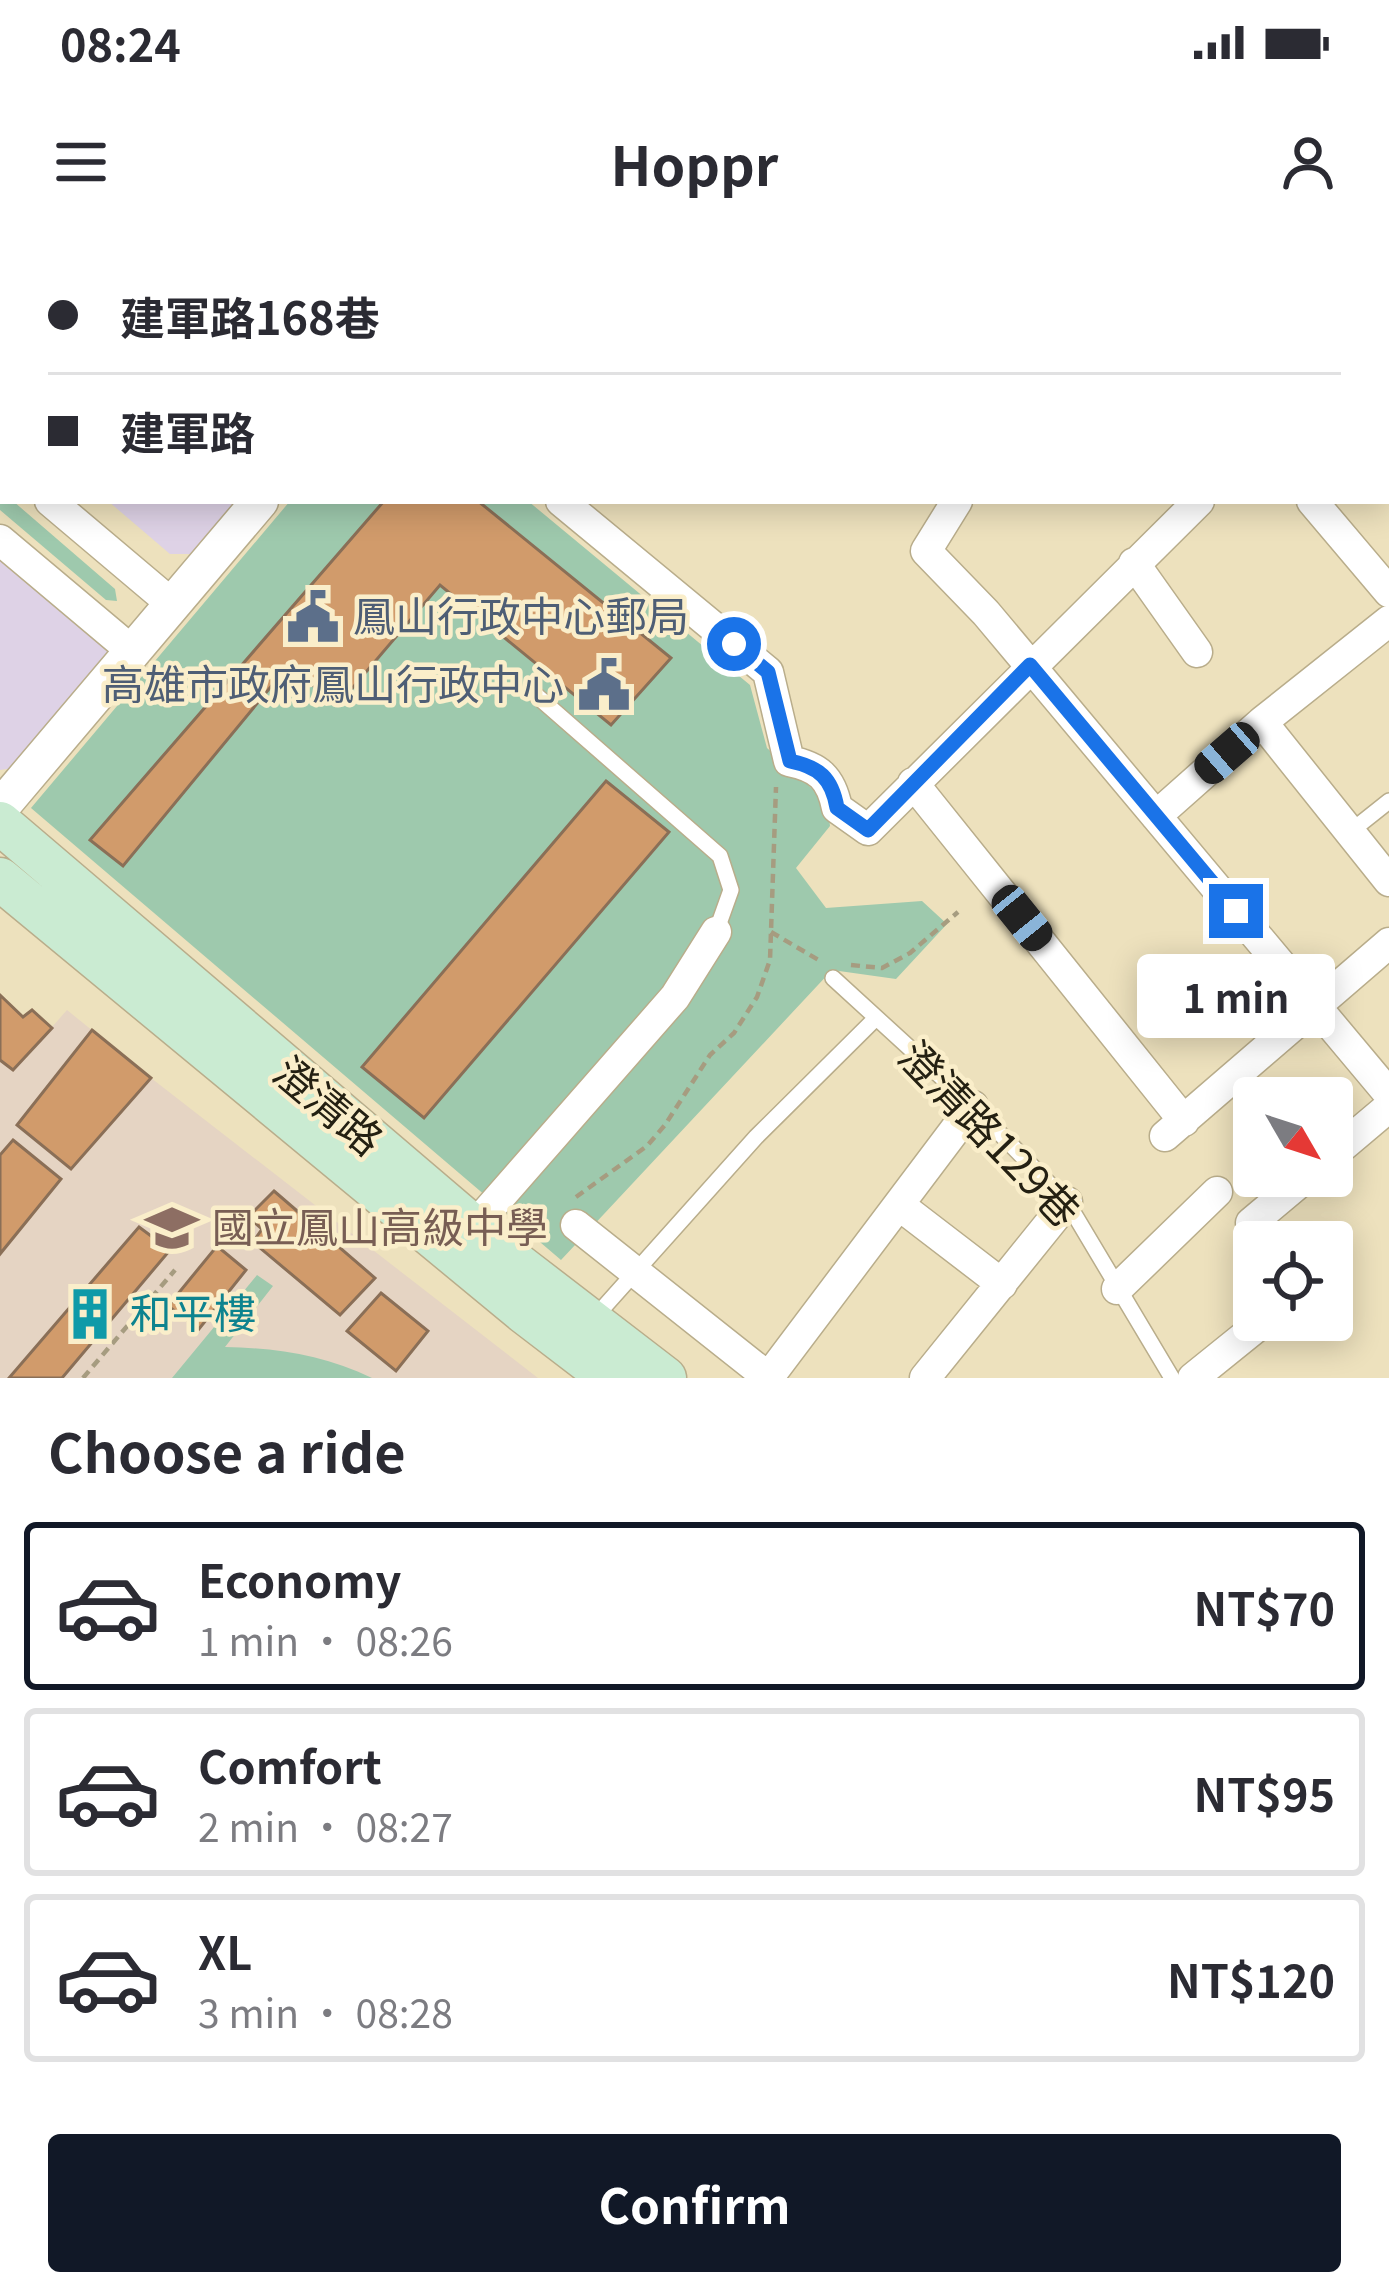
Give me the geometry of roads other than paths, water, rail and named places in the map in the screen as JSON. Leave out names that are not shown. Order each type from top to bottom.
[{"type":"main road","name":"澄清路","points":[[0,823],[610,1378]]},
{"type":"main road","name":"澄清路","points":[[0,879],[462,1240],[590,1322],[665,1378]]},
{"type":"street","points":[[54,504],[172,604]]},
{"type":"street","points":[[0,808],[257,504]]},
{"type":"street","points":[[565,504],[768,672],[790,761],[816,767],[833,788],[837,808],[868,830],[1196,504]]},
{"type":"street","points":[[955,504],[926,551],[986,613],[1389,1094]]},
{"type":"street","points":[[1315,504],[1389,592]]},
{"type":"street","points":[[0,539],[132,652]]},
{"type":"street","points":[[1134,563],[1197,652]]},
{"type":"street","points":[[1156,816],[1262,722],[1389,621]]},
{"type":"street","points":[[1262,722],[1389,880]]},
{"type":"street","points":[[914,783],[1174,1129],[1389,943]]},
{"type":"street","points":[[462,1240],[675,997],[716,932]]},
{"type":"street","points":[[570,1217],[769,1378],[973,1106]]},
{"type":"street","points":[[1353,1137],[1389,1107]]},
{"type":"street","points":[[1117,1289],[1217,1192]]},
{"type":"street","points":[[1253,1221],[1282,1197]]},
{"type":"street","points":[[925,1378],[1066,1202]]},
{"type":"street","points":[[899,1205],[1002,1284]]},
{"type":"street","points":[[1193,1378],[1239,1341]]},
{"type":"lane","points":[[537,696],[720,856],[731,890],[716,932]]},
{"type":"lane","points":[[1350,832],[1389,801]]},
{"type":"lane","name":"澄清路129巷","points":[[833,978],[973,1106],[1066,1202],[1172,1378]]},
{"type":"lane","name":"澄清路129巷","points":[[590,1322],[756,1137],[876,1018]]},
{"type":"place","name":"鳳山行政中心郵局","points":[[313,617]]},
{"type":"place","name":"高雄市政府鳳山行政中心","points":[[604,685]]},
{"type":"place","name":"國立鳳山高級中學","points":[[172,1228]]},
{"type":"place","name":"和平樓","points":[[90,1314]]}]
